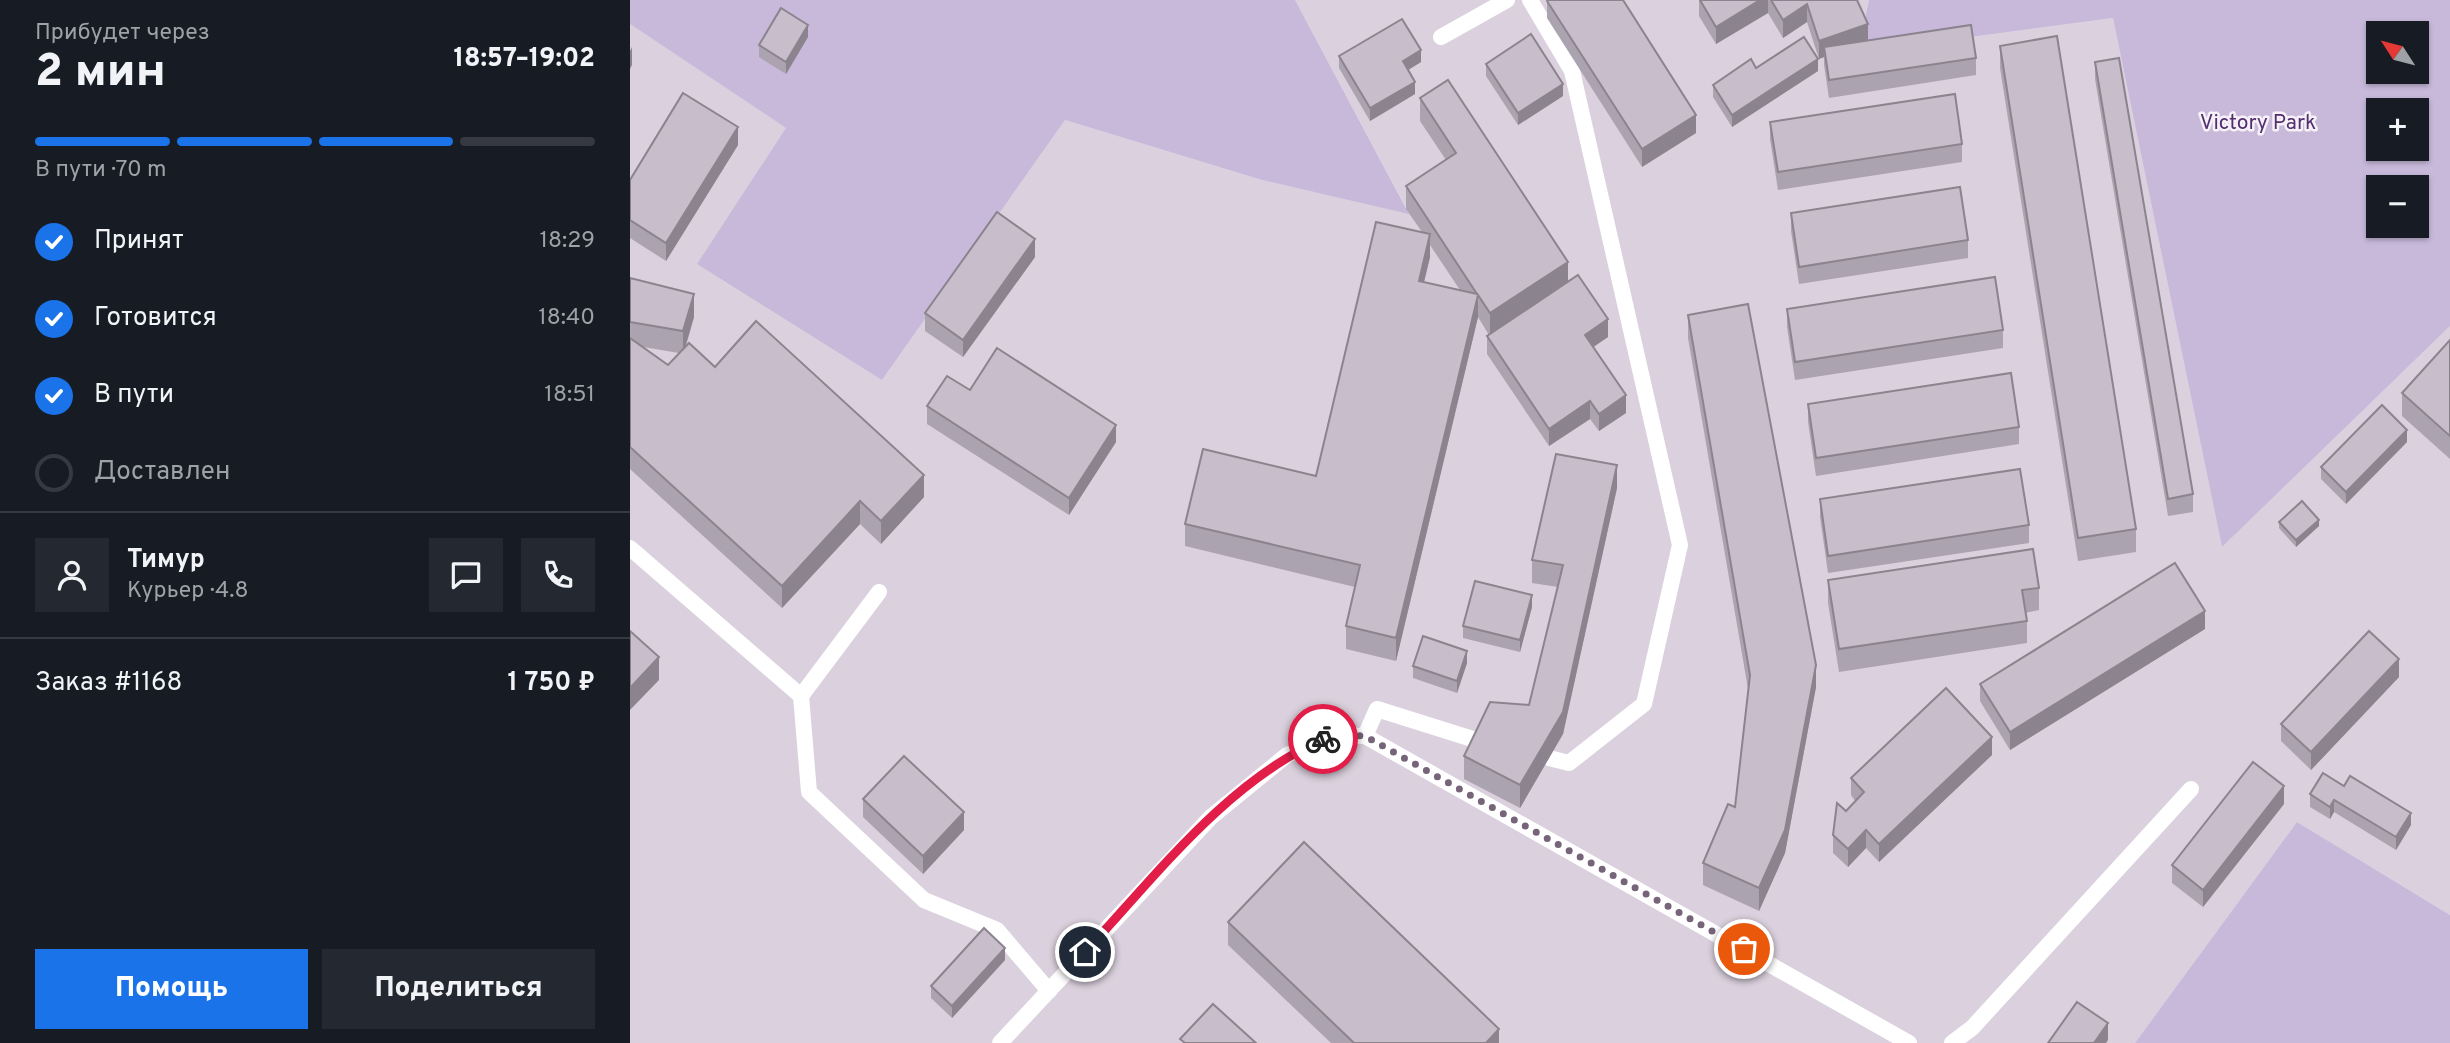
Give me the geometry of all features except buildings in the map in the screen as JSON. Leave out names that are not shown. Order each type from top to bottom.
[{"type":"lane","points":[[1441,37],[1507,0]]},
{"type":"lane","points":[[1530,0],[1572,71],[1680,545],[1644,704],[1569,762],[1549,758]]},
{"type":"lane","points":[[630,548],[801,696]]},
{"type":"lane","points":[[879,592],[801,696],[809,792],[924,900],[997,930],[1049,991]]},
{"type":"lane","points":[[1365,736],[1377,709],[1482,743]]},
{"type":"lane","points":[[1000,1043],[1211,817],[1287,755],[1331,735],[1365,736],[1909,1043]]},
{"type":"lane","points":[[1952,1043],[1972,1028],[2191,789]]},
{"type":"shaded area","points":[[1295,0],[1869,0],[1858,52],[2113,18],[2222,547],[2450,326],[2450,915],[2297,822],[2135,1043],[630,1043],[630,24],[786,128],[882,380],[1065,120],[1262,180],[1409,213]]},
{"type":"green space","points":[[630,0],[1295,0],[1409,214],[1262,180],[1065,120],[882,380],[697,264],[786,128],[630,24]]},
{"type":"green space","name":"Victory Park","points":[[1869,0],[2450,0],[2450,326],[2222,547],[2113,18],[1858,52]]},
{"type":"green space","points":[[2297,822],[2450,915],[2450,1043],[2135,1043]]},
{"type":"way so far","points":[[1323,739],[1331,735],[1365,736],[1744,949]]},
{"type":"route","points":[[1085,952],[1211,817],[1287,755],[1323,739]]}]
